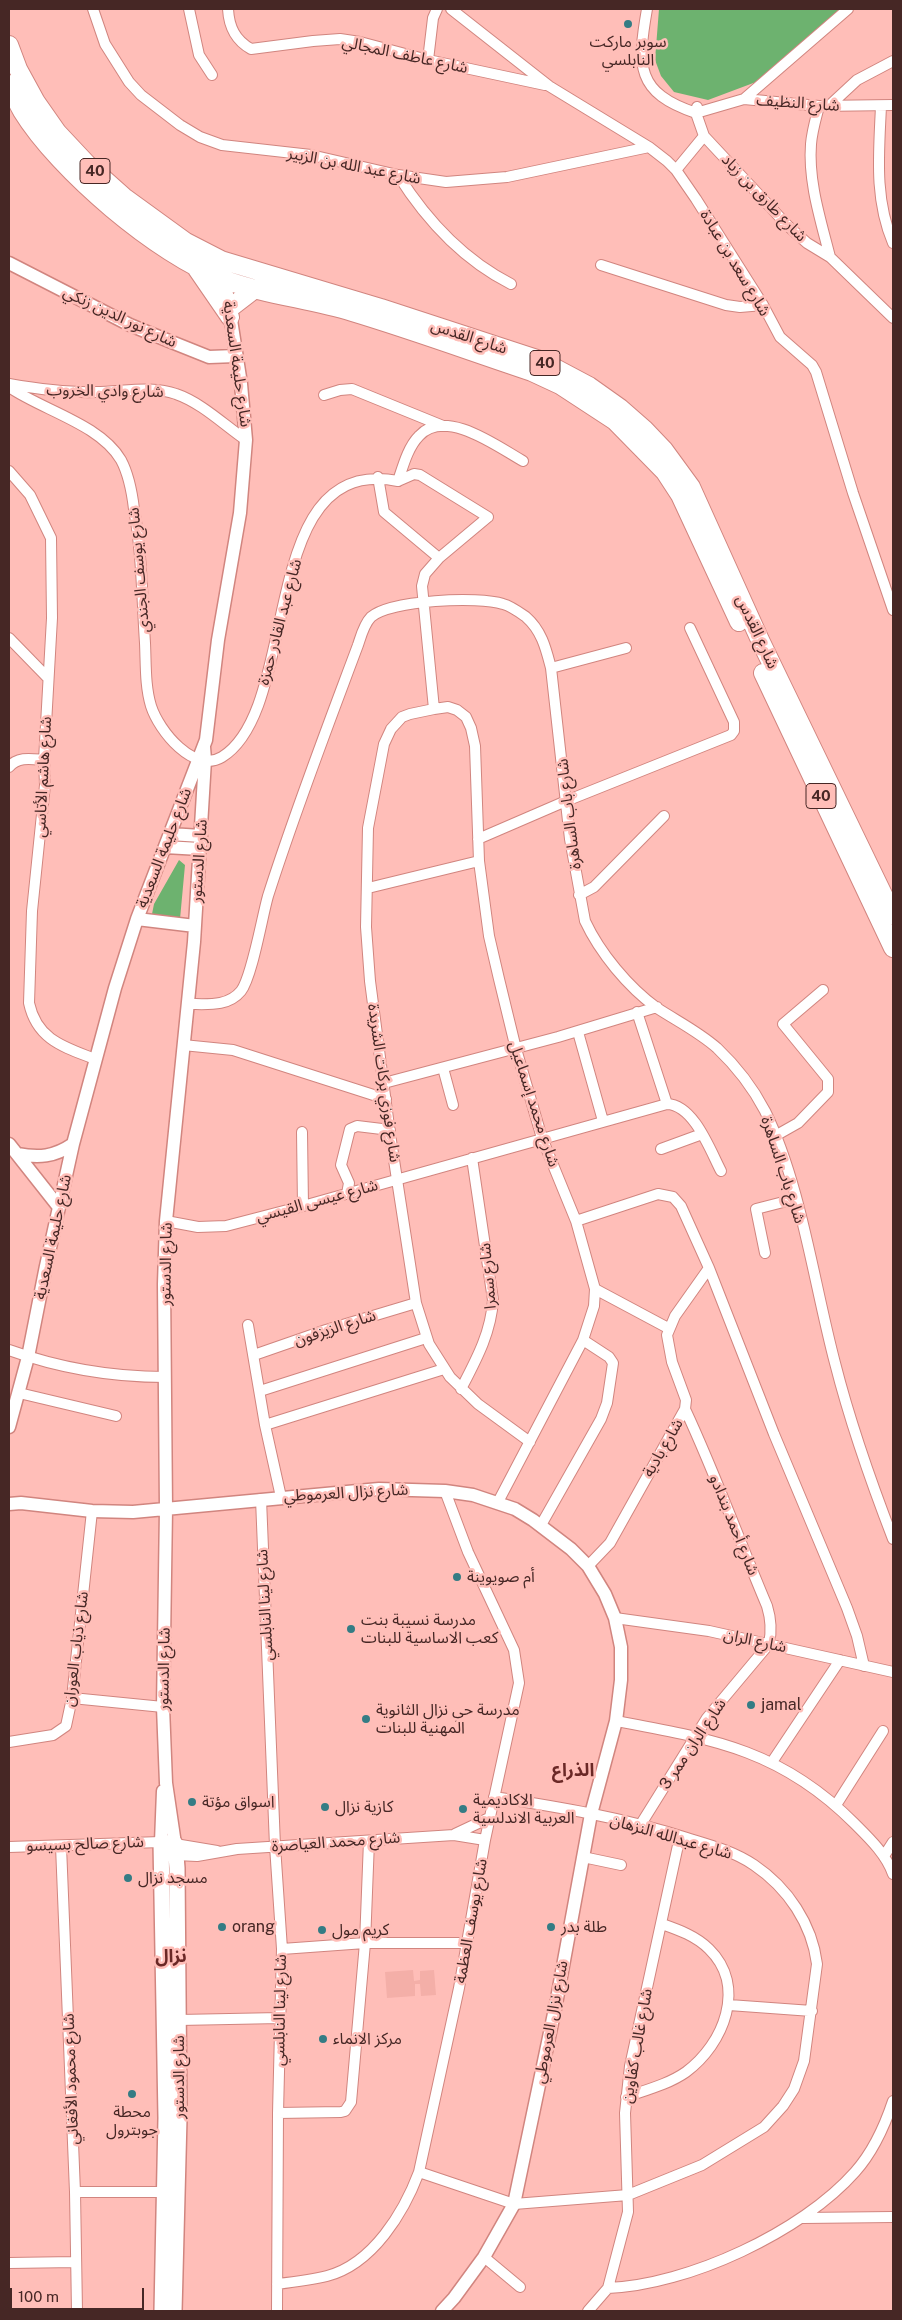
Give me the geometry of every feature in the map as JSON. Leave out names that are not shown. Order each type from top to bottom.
[{"type":"highway","name":"شارع القدس","points":[[9,45],[18,69],[36,102],[57,132],[87,164],[124,197],[186,242],[221,260],[381,308],[540,360],[589,386],[620,408],[644,429],[669,456],[691,487],[760,640],[893,916]]},
{"type":"highway","name":"شارع القدس","points":[[9,84],[29,120],[44,140],[80,178],[154,241],[197,269],[226,280],[351,312],[532,372],[560,385],[607,415],[649,454],[665,472],[680,495],[893,948]]},
{"type":"highway","points":[[197,269],[230,313],[256,288]]},
{"type":"main road","name":"شارع الدستور","points":[[168,1848],[179,2020],[179,2118],[174,2311]]},
{"type":"main road","name":"شارع الدستور","points":[[162,2311],[168,1848]]},
{"type":"street","name":"شارع عبد الله بن الزبير","points":[[93,9],[106,44],[129,82],[158,110],[200,137],[222,145],[311,155],[398,175],[446,182],[488,180],[649,147]]},
{"type":"street","points":[[189,9],[199,55],[212,76]]},
{"type":"street","name":"شارع عاطف المجالي","points":[[228,9],[228,20],[233,32],[238,40],[251,49],[258,50],[313,40],[340,39],[549,86]]},
{"type":"street","points":[[428,60],[433,18],[437,9]]},
{"type":"street","name":"شارع سعد بن عبادة","points":[[451,9],[549,86],[649,147],[676,170],[763,305],[780,337],[812,365],[816,372],[856,503],[893,610]]},
{"type":"street","points":[[636,9],[646,13],[644,64],[647,79],[667,101],[699,110]]},
{"type":"street","points":[[744,99],[848,9]]},
{"type":"street","points":[[830,257],[818,207],[811,161],[811,143],[824,106],[857,80],[893,61]]},
{"type":"street","name":"شارع النظيف","points":[[699,110],[744,99],[824,106],[893,105]]},
{"type":"street","points":[[881,106],[878,188],[885,221],[893,243]]},
{"type":"street","name":"شارع طارق بن زياد","points":[[699,110],[704,136],[797,235],[830,257],[893,318]]},
{"type":"street","points":[[676,170],[704,136]]},
{"type":"street","points":[[398,175],[426,217],[440,232],[476,263],[511,284]]},
{"type":"street","name":"شارع حليمة السعدية","points":[[204,747],[218,640],[240,513],[246,440],[242,384],[236,356],[226,280],[221,260]]},
{"type":"street","name":"شارع نور الدين زنكي","points":[[9,263],[130,325],[169,341],[209,357],[236,356]]},
{"type":"street","points":[[601,265],[726,305],[740,307],[763,305]]},
{"type":"street","name":"شارع وادي الخروب","points":[[9,386],[50,391],[148,390],[174,393],[201,407],[246,440]]},
{"type":"street","name":"شارع يوسف الجندي","points":[[9,386],[88,430],[114,450],[125,468],[138,533],[146,676],[152,708],[174,743],[201,760]]},
{"type":"street","points":[[324,395],[340,390],[352,389],[444,426],[464,429],[523,461]]},
{"type":"street","points":[[398,481],[413,444],[419,436],[428,429],[444,426]]},
{"type":"street","name":"شارع هاشم الأتاسي","points":[[9,471],[30,494],[51,538],[52,618],[44,760],[44,810],[32,911],[29,1003],[32,1016],[46,1035],[60,1046],[96,1060]]},
{"type":"street","points":[[434,709],[422,602],[424,576],[439,558],[488,518],[420,475],[414,474],[398,481],[378,477],[384,512],[439,558]]},
{"type":"street","name":"شارع عبد القادر حمزة","points":[[201,760],[213,760],[227,754],[245,732],[269,672],[291,573],[301,546],[317,513],[331,497],[352,482],[378,477]]},
{"type":"street","name":"شارع باب الساهرة","points":[[188,1004],[226,1002],[237,995],[247,981],[259,930],[276,872],[365,626],[377,614],[422,602],[473,599],[503,604],[526,617],[544,642],[551,668],[579,895],[590,932],[624,977],[657,1007],[701,1036],[736,1068],[764,1111],[775,1136],[795,1198],[839,1378],[860,1446],[893,1539]]},
{"type":"street","points":[[478,839],[566,801],[724,738],[734,731],[734,722],[690,628]]},
{"type":"street","points":[[9,638],[48,678]]},
{"type":"street","points":[[551,668],[626,648]]},
{"type":"street","name":"شارع محمد إسماعيل","points":[[434,709],[448,707],[457,710],[466,717],[471,728],[476,763],[479,861],[489,936],[516,1049],[542,1138],[576,1221],[596,1289],[594,1306],[583,1340],[498,1502]]},
{"type":"street","name":"شارع فوزي بركات الشريدة","points":[[434,709],[402,717],[391,729],[384,744],[368,828],[366,927],[370,981],[416,1303],[426,1338],[444,1369],[461,1389],[484,1409],[530,1442]]},
{"type":"street","name":"شارع الدستور","points":[[168,1848],[162,1800],[166,1784],[163,1707],[166,1509],[166,1221],[195,926],[201,836],[201,760],[204,747]]},
{"type":"street","points":[[9,767],[18,760],[44,760]]},
{"type":"street","name":"شارع حليمة السعدية","points":[[9,1427],[28,1357],[58,1206],[96,1060],[137,919],[201,760]]},
{"type":"street","points":[[579,895],[594,887],[664,816]]},
{"type":"street","points":[[170,834],[201,836]]},
{"type":"street","points":[[165,847],[200,849]]},
{"type":"street","points":[[368,888],[479,861]]},
{"type":"street","points":[[137,919],[195,926]]},
{"type":"street","points":[[775,1136],[798,1123],[828,1092],[828,1079],[783,1024],[823,990]]},
{"type":"street","points":[[384,1083],[578,1032],[657,1007]]},
{"type":"street","points":[[637,1012],[667,1104],[675,1104],[688,1113],[722,1171]]},
{"type":"street","points":[[578,1032],[603,1121]]},
{"type":"street","points":[[183,1045],[233,1050],[386,1098]]},
{"type":"street","points":[[443,1068],[453,1105]]},
{"type":"street","name":"شارع عيسى القيسي","points":[[166,1221],[198,1227],[226,1226],[667,1104]]},
{"type":"street","points":[[347,1194],[348,1183],[341,1165],[350,1129],[357,1126],[390,1130]]},
{"type":"street","points":[[302,1132],[303,1206]]},
{"type":"street","points":[[661,1148],[702,1134]]},
{"type":"street","points":[[13,1149],[43,1158],[63,1151],[73,1144]]},
{"type":"street","points":[[13,1149],[58,1206]]},
{"type":"street","name":"شارع سمرا","points":[[461,1389],[483,1345],[492,1308],[472,1158]]},
{"type":"street","points":[[576,1221],[658,1194],[673,1197],[681,1206],[709,1268],[774,1434],[847,1608],[864,1666]]},
{"type":"street","points":[[765,1253],[756,1209],[795,1198]]},
{"type":"street","points":[[596,1289],[668,1328],[709,1268]]},
{"type":"street","name":"شارع الزيزفون","points":[[254,1355],[326,1330],[416,1303]]},
{"type":"street","points":[[248,1325],[265,1425],[281,1497]]},
{"type":"street","name":"شارع بادية","points":[[588,1566],[600,1556],[610,1543],[685,1409],[686,1400],[668,1348],[668,1328]]},
{"type":"street","points":[[260,1392],[426,1338]]},
{"type":"street","points":[[541,1526],[601,1419],[608,1403],[613,1363],[609,1357],[583,1340]]},
{"type":"street","points":[[9,1350],[28,1357],[93,1372],[121,1376],[165,1377]]},
{"type":"street","points":[[265,1425],[444,1369]]},
{"type":"street","points":[[19,1394],[116,1416]]},
{"type":"street","name":"شارع أحمد بندادو","points":[[685,1409],[706,1453],[725,1507],[767,1606],[771,1627],[769,1644]]},
{"type":"street","name":"شارع نزال العرموطي","points":[[15,1503],[92,1511],[133,1512],[260,1498],[379,1488],[445,1491],[498,1502],[515,1509],[571,1549],[588,1566],[605,1594],[615,1618],[621,1647],[616,1721],[591,1814],[556,2004],[514,2204],[484,2257],[459,2292],[442,2311]]},
{"type":"street","name":"شارع يوسف العظمة","points":[[278,2284],[329,2276],[361,2257],[389,2230],[411,2194],[419,2172],[467,1943],[489,1818],[517,1697],[518,1668],[514,1650],[468,1552],[445,1491]]},
{"type":"street","points":[[9,1497],[15,1503]]},
{"type":"street","name":"شارع لينا النابلسي","points":[[260,1498],[275,1846],[282,1949],[278,2113],[277,2311]]},
{"type":"street","name":"شارع ذياب العوران","points":[[9,1742],[53,1734],[66,1726],[72,1698],[92,1511]]},
{"type":"street","name":"شارع الران","points":[[615,1618],[709,1632],[893,1672]]},
{"type":"street","name":"شارع الران ممر 3","points":[[641,1824],[714,1708],[769,1644]]},
{"type":"street","points":[[772,1762],[840,1660]]},
{"type":"street","points":[[72,1698],[163,1707]]},
{"type":"street","points":[[616,1721],[695,1736],[749,1752],[772,1762],[810,1785],[836,1805],[884,1856],[893,1874]]},
{"type":"street","points":[[836,1805],[883,1731]]},
{"type":"street","name":"شارع عبدالله النزهان","points":[[419,2172],[514,2204],[628,2195],[702,2165],[764,2127],[783,2106],[794,2089],[804,2061],[817,1964],[815,1950],[800,1914],[785,1893],[766,1874],[725,1850],[641,1824],[494,1797]]},
{"type":"street","name":"شارع محمد العياصرة","points":[[454,1834],[489,1818]]},
{"type":"street","name":"شارع محمد العياصرة","points":[[168,1848],[196,1856],[218,1851],[275,1846],[454,1834],[485,1840]]},
{"type":"street","name":"شارع غالب كفاوين","points":[[608,2288],[628,2212],[625,2135],[626,2097],[630,2066],[680,1836]]},
{"type":"street","points":[[278,2113],[341,2112],[345,2111],[352,2102],[365,1943],[369,1841]]},
{"type":"street","points":[[884,1856],[893,1842]]},
{"type":"street","name":"شارع محمود الأفغاني","points":[[60,1846],[75,2192],[77,2311]]},
{"type":"street","name":"شارع صالح بسيسو","points":[[9,1847],[168,1848]]},
{"type":"street","points":[[583,1857],[621,1866]]},
{"type":"street","points":[[626,2097],[667,2082],[692,2067],[716,2041],[729,2005],[728,1985],[722,1966],[717,1958],[695,1938],[662,1924]]},
{"type":"street","points":[[282,1949],[365,1943],[467,1943]]},
{"type":"street","points":[[729,2005],[812,2011]]},
{"type":"street","points":[[179,2020],[280,2018]]},
{"type":"street","points":[[588,2311],[608,2288],[639,2286],[714,2262],[752,2246],[803,2218],[839,2189],[857,2170],[874,2144],[893,2101]]},
{"type":"street","points":[[75,2192],[163,2192]]},
{"type":"street","points":[[803,2218],[893,2217]]},
{"type":"street","points":[[484,2257],[520,2288]]},
{"type":"street","points":[[9,2263],[75,2262]]},
{"type":"shaded area","points":[[413,1970],[414,1981],[420,1980],[420,1971],[434,1970],[436,1995],[421,1996],[420,1984],[415,1984],[415,1996],[387,1998],[385,1972]]},
{"type":"green space","points":[[659,9],[842,9],[756,82],[708,100],[674,92],[661,76],[655,60]]},
{"type":"green space","points":[[179,860],[185,865],[180,919],[152,914],[154,904]]},
{"type":"place","name":"سوبر ماركت النابلسي","points":[[628,24]]},
{"type":"place","name":"أم صويوينة","points":[[457,1577]]},
{"type":"place","name":"مدرسة نسيبة بنت كعب الاساسية للبنات","points":[[351,1629]]},
{"type":"place","name":"jamal","points":[[751,1705]]},
{"type":"place","name":"مدرسة حي نزال الثانوية المهنية للبنات","points":[[366,1719]]},
{"type":"place","name":"اسواق مؤتة","points":[[192,1802]]},
{"type":"place","name":"كازية نزال","points":[[325,1807]]},
{"type":"place","name":"الاكاديمية العربية الاندلسية","points":[[463,1809]]},
{"type":"place","name":"مسجد نزال","points":[[128,1878]]},
{"type":"place","name":"orang","points":[[222,1927]]},
{"type":"place","name":"طلة بدر","points":[[551,1927]]},
{"type":"place","name":"كريم مول","points":[[322,1930]]},
{"type":"place","name":"مركز الانماء","points":[[323,2039]]},
{"type":"place","name":"محطة جوبترول","points":[[132,2094]]},
{"type":"district","name":"الذراع","points":[[573,1770]]},
{"type":"district","name":"نزال","points":[[171,1956]]}]
